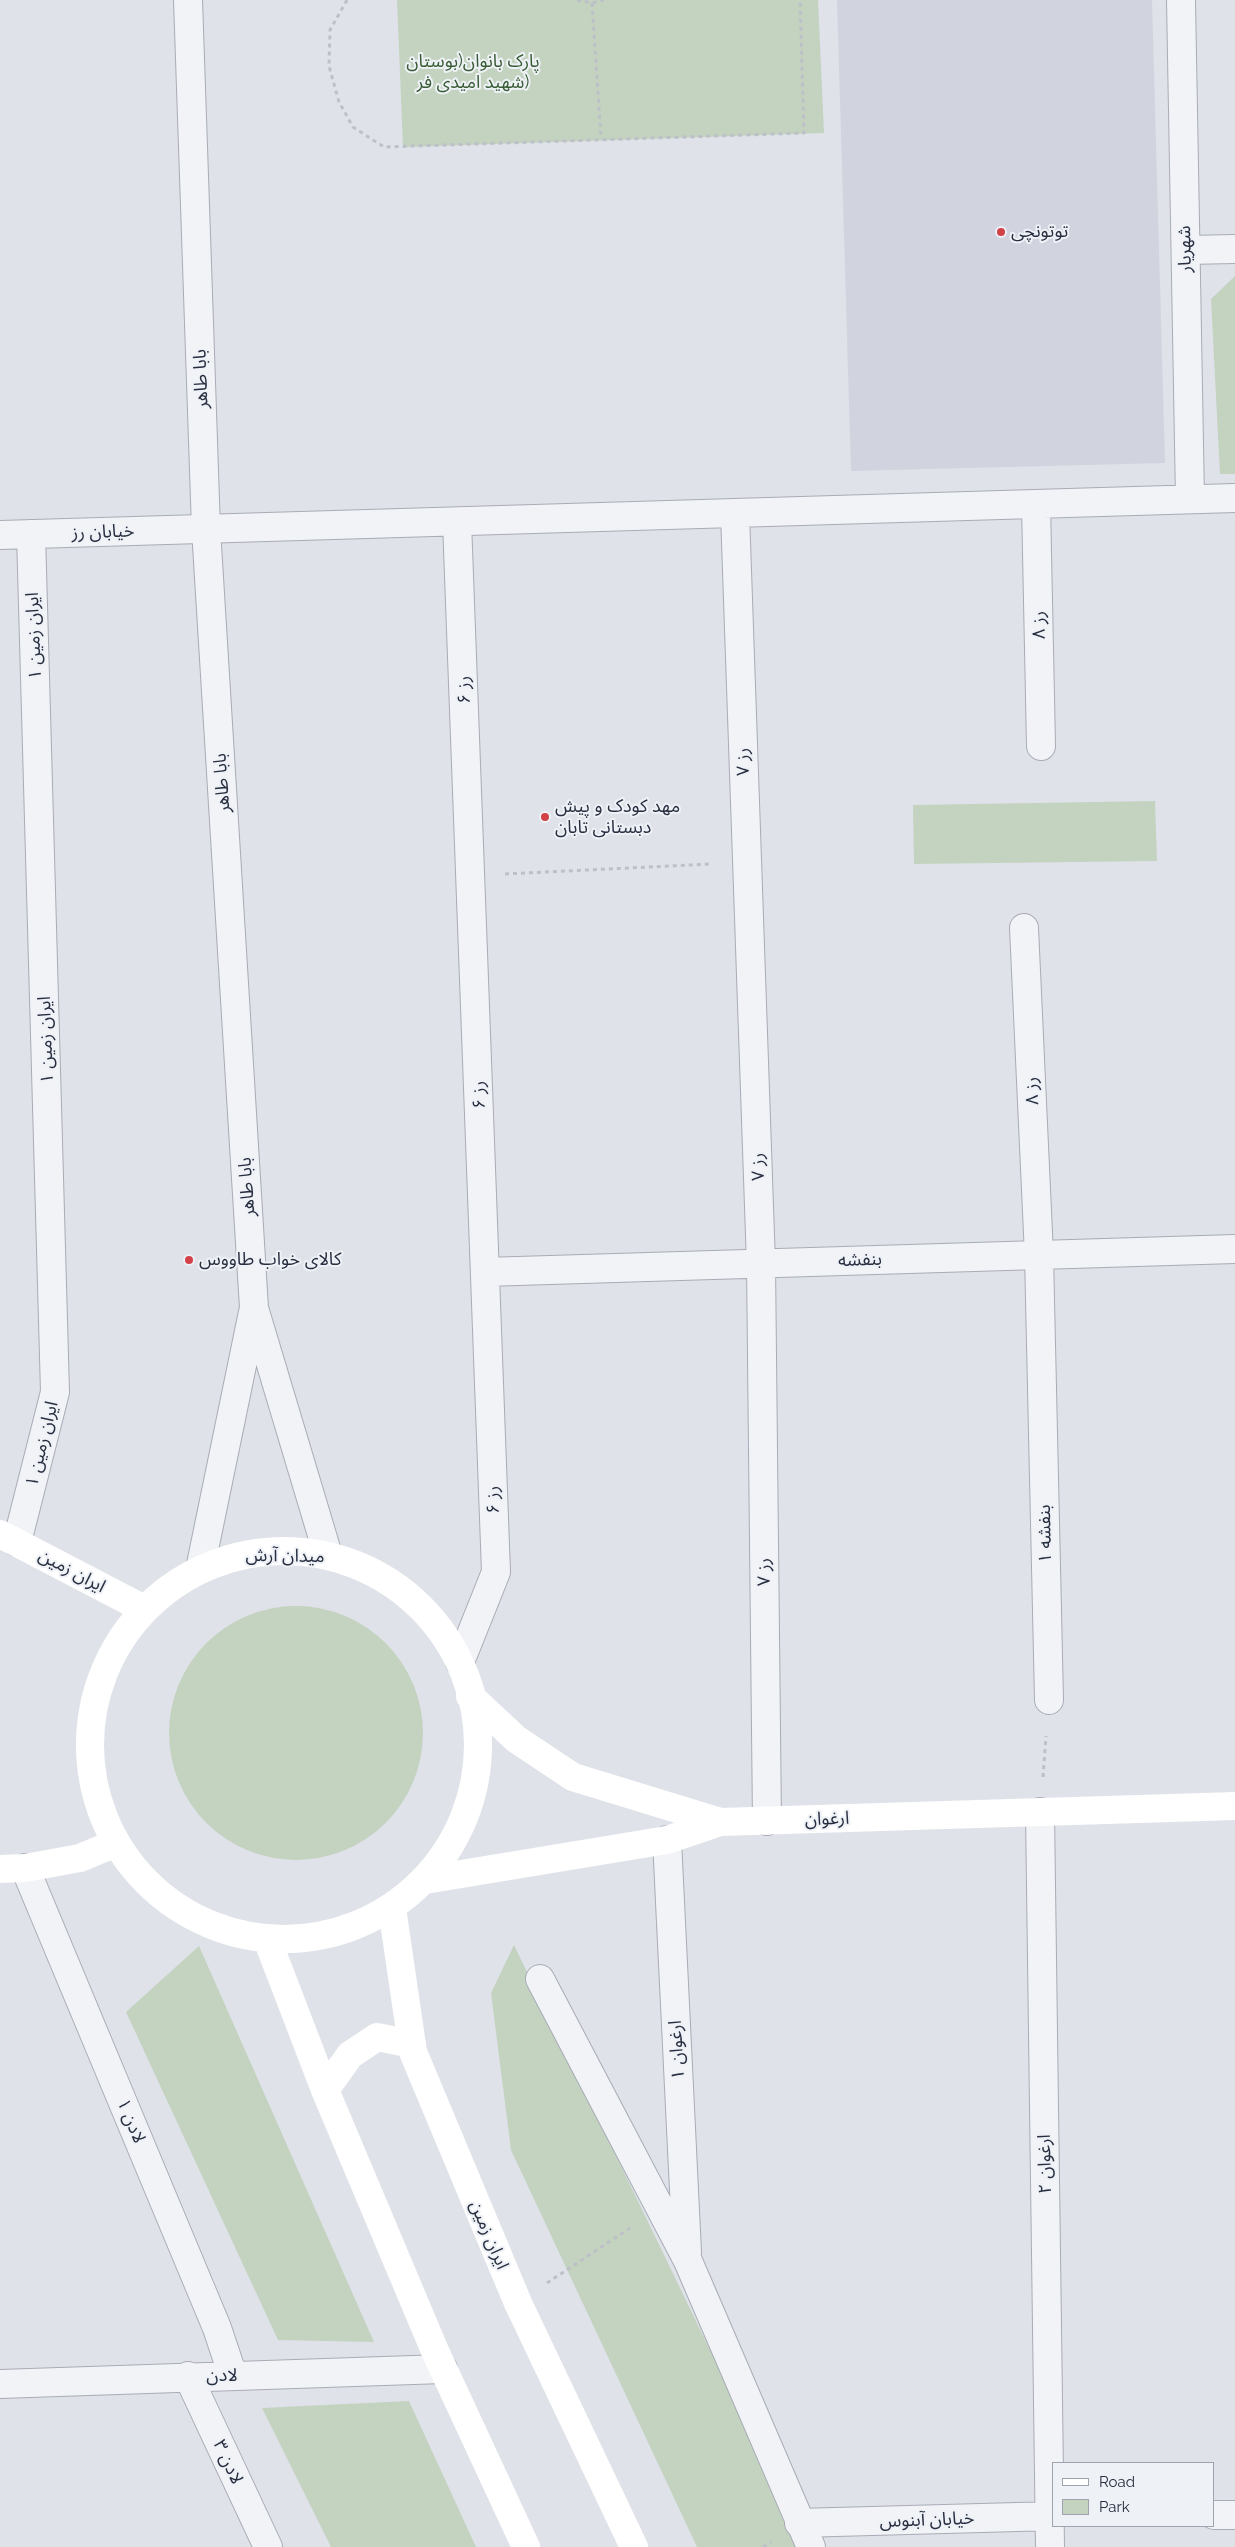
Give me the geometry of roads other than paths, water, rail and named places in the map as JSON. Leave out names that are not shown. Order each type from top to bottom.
[{"type":"main road","name":"ایران زمین","points":[[9,1538],[144,1609]]},
{"type":"main road","name":"میدان آرش","points":[[240,1554],[328,1555],[347,1560],[393,1583],[432,1618],[460,1662],[477,1723],[474,1787],[451,1846],[425,1880],[392,1908],[332,1934],[267,1939],[222,1929],[180,1909],[144,1880],[116,1843],[97,1796],[89,1746],[95,1696],[114,1649],[144,1609],[188,1574],[240,1554]]},
{"type":"main road","points":[[470,1696],[516,1739],[573,1777],[720,1822]]},
{"type":"main road","name":"ارغوان","points":[[425,1880],[667,1840],[720,1822],[1235,1806]]},
{"type":"main road","points":[[13,1869],[80,1858],[116,1843]]},
{"type":"main road","name":"ایران زمین","points":[[392,1908],[413,2052],[518,2303],[634,2547]]},
{"type":"main road","points":[[267,1939],[325,2090],[443,2369],[526,2547]]},
{"type":"main road","points":[[325,2090],[350,2055],[377,2037],[412,2044]]},
{"type":"street","name":"بابا طاهر","points":[[188,0],[206,529],[254,1308],[328,1555]]},
{"type":"street","name":"شهریار","points":[[1181,0],[1190,499]]},
{"type":"street","points":[[1186,250],[1235,249]]},
{"type":"street","name":"خیابان رز","points":[[0,535],[1235,498]]},
{"type":"street","name":"رز ۸","points":[[1036,504],[1041,746]]},
{"type":"street","name":"رز ۷","points":[[735,513],[760,1264],[767,1821]]},
{"type":"street","name":"رز ۶","points":[[457,522],[496,1572],[460,1662]]},
{"type":"street","name":"ایران زمین ۱","points":[[9,1538],[55,1392],[32,534]]},
{"type":"street","name":"رز ۸","points":[[1024,928],[1039,1255]]},
{"type":"street","name":"بنفشه","points":[[485,1272],[1235,1249]]},
{"type":"street","name":"بنفشه ۱","points":[[1039,1255],[1049,1700]]},
{"type":"street","points":[[200,1569],[254,1308]]},
{"type":"street","name":"ارغوان ۲","points":[[1040,1812],[1052,2516],[1050,2547]]},
{"type":"street","name":"ارغوان ۱","points":[[667,1840],[688,2261]]},
{"type":"street","name":"لادن ۱","points":[[13,1869],[217,2328],[233,2376]]},
{"type":"street","points":[[540,1979],[688,2261],[805,2535]]},
{"type":"street","name":"لادن","points":[[0,2384],[188,2376],[443,2369]]},
{"type":"street","name":"لادن ۳","points":[[188,2376],[268,2547]]},
{"type":"street","points":[[1215,2515],[1235,2514]]},
{"type":"street","name":"خیابان آبنوس","points":[[805,2535],[1052,2516]]},
{"type":"place","name":"توتونچی","points":[[1001,232]]},
{"type":"place","name":"مهد کودک و پیش دبستانی تابان","points":[[545,817]]},
{"type":"place","name":"کالای خواب طاووس","points":[[189,1260]]},
{"type":"park label","name":"پارک بانوان(بوستان شهید امیدی فر)","points":[[473,72]]}]
